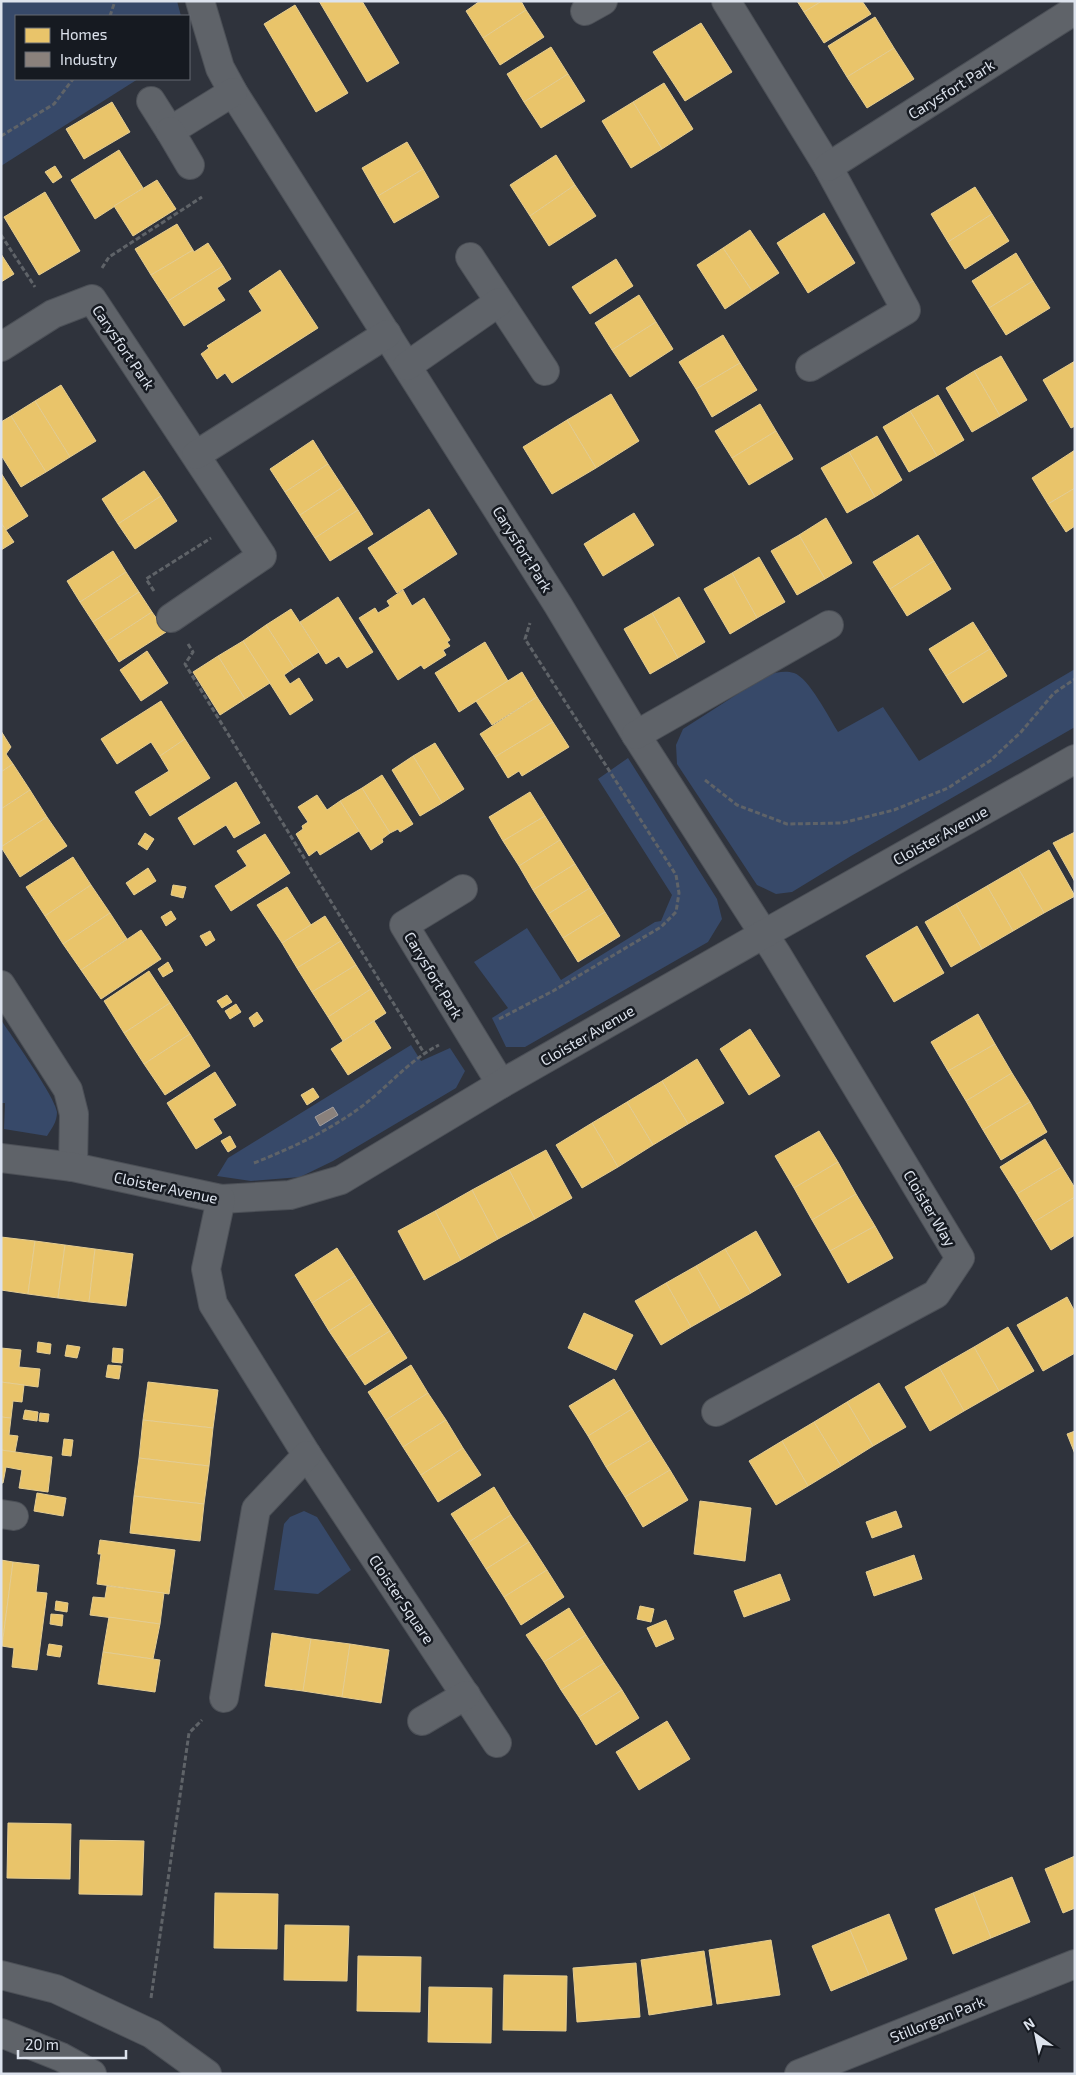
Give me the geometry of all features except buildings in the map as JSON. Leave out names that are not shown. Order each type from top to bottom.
[{"type":"street","name":"Carysfort Park","points":[[200,1],[220,68],[233,92],[558,605],[636,735],[764,934]]},
{"type":"street","points":[[726,1],[828,167],[906,310],[810,367]]},
{"type":"street","name":"Carysfort Park","points":[[828,167],[1075,10]]},
{"type":"street","points":[[170,131],[233,92]]},
{"type":"street","points":[[151,101],[190,165]]},
{"type":"street","points":[[470,257],[545,371]]},
{"type":"street","name":"Carysfort Park","points":[[1,347],[53,314],[92,299],[262,556],[171,618]]},
{"type":"street","points":[[407,366],[499,302]]},
{"type":"street","points":[[196,455],[387,334]]},
{"type":"street","points":[[636,735],[829,625]]},
{"type":"street","name":"Cloister Avenue","points":[[1,1158],[73,1167],[221,1199],[290,1195],[341,1180],[501,1084],[1075,759]]},
{"type":"street","name":"Carysfort Park","points":[[464,889],[404,925],[501,1084]]},
{"type":"street","name":"Cloister Way","points":[[716,1412],[936,1294],[960,1258],[764,934]]},
{"type":"street","points":[[1,985],[68,1090],[74,1114],[73,1167]]},
{"type":"street","name":"Cloister Square","points":[[221,1199],[206,1269],[213,1304],[307,1455],[498,1743]]},
{"type":"street","points":[[224,1698],[256,1509],[307,1455]]},
{"type":"street","points":[[422,1721],[466,1695]]},
{"type":"street","name":"Stillorgan Park","points":[[799,2074],[1075,1964]]},
{"type":"street","points":[[1,1975],[56,1989],[152,2034],[207,2074]]},
{"type":"street","points":[[1,2033],[61,2057],[92,2074]]},
{"type":"path","points":[[110,15],[115,1]]},
{"type":"path","points":[[1,136],[54,104],[72,80]]},
{"type":"path","points":[[92,299],[101,270],[109,257],[208,193],[190,165]]},
{"type":"path","points":[[1,235],[53,314]]},
{"type":"path","points":[[239,520],[146,579],[193,652],[185,664],[424,1052]]},
{"type":"path","points":[[698,774],[737,805],[787,824],[842,823],[894,810],[948,788],[991,760],[1021,732],[1054,692],[1075,679]]},
{"type":"path","points":[[152,2034],[150,2001],[189,1733],[224,1698]]},
{"type":"shaded area","points":[[1,1],[177,1],[181,15],[15,15],[15,80],[136,80],[1,166]]},
{"type":"shaded area","points":[[1075,669],[1075,727],[792,892],[776,894],[757,885],[677,764],[676,745],[683,729],[767,675],[774,673],[790,672],[800,676],[812,690],[838,732],[883,707],[919,761]]},
{"type":"shaded area","points":[[628,758],[717,899],[722,919],[708,942],[525,1047],[506,1047],[492,1018],[508,1008],[474,962],[527,928],[561,980],[655,922],[661,921],[672,895],[598,779]]},
{"type":"shaded area","points":[[1,1020],[55,1105],[56,1119],[47,1136],[4,1129],[5,1103],[1,1103]]},
{"type":"shaded area","points":[[411,1045],[421,1061],[450,1048],[465,1071],[456,1088],[333,1161],[300,1177],[251,1181],[217,1176],[228,1158]]},
{"type":"shaded area","points":[[304,1511],[317,1517],[351,1570],[318,1594],[274,1590],[284,1524],[290,1517]]}]
